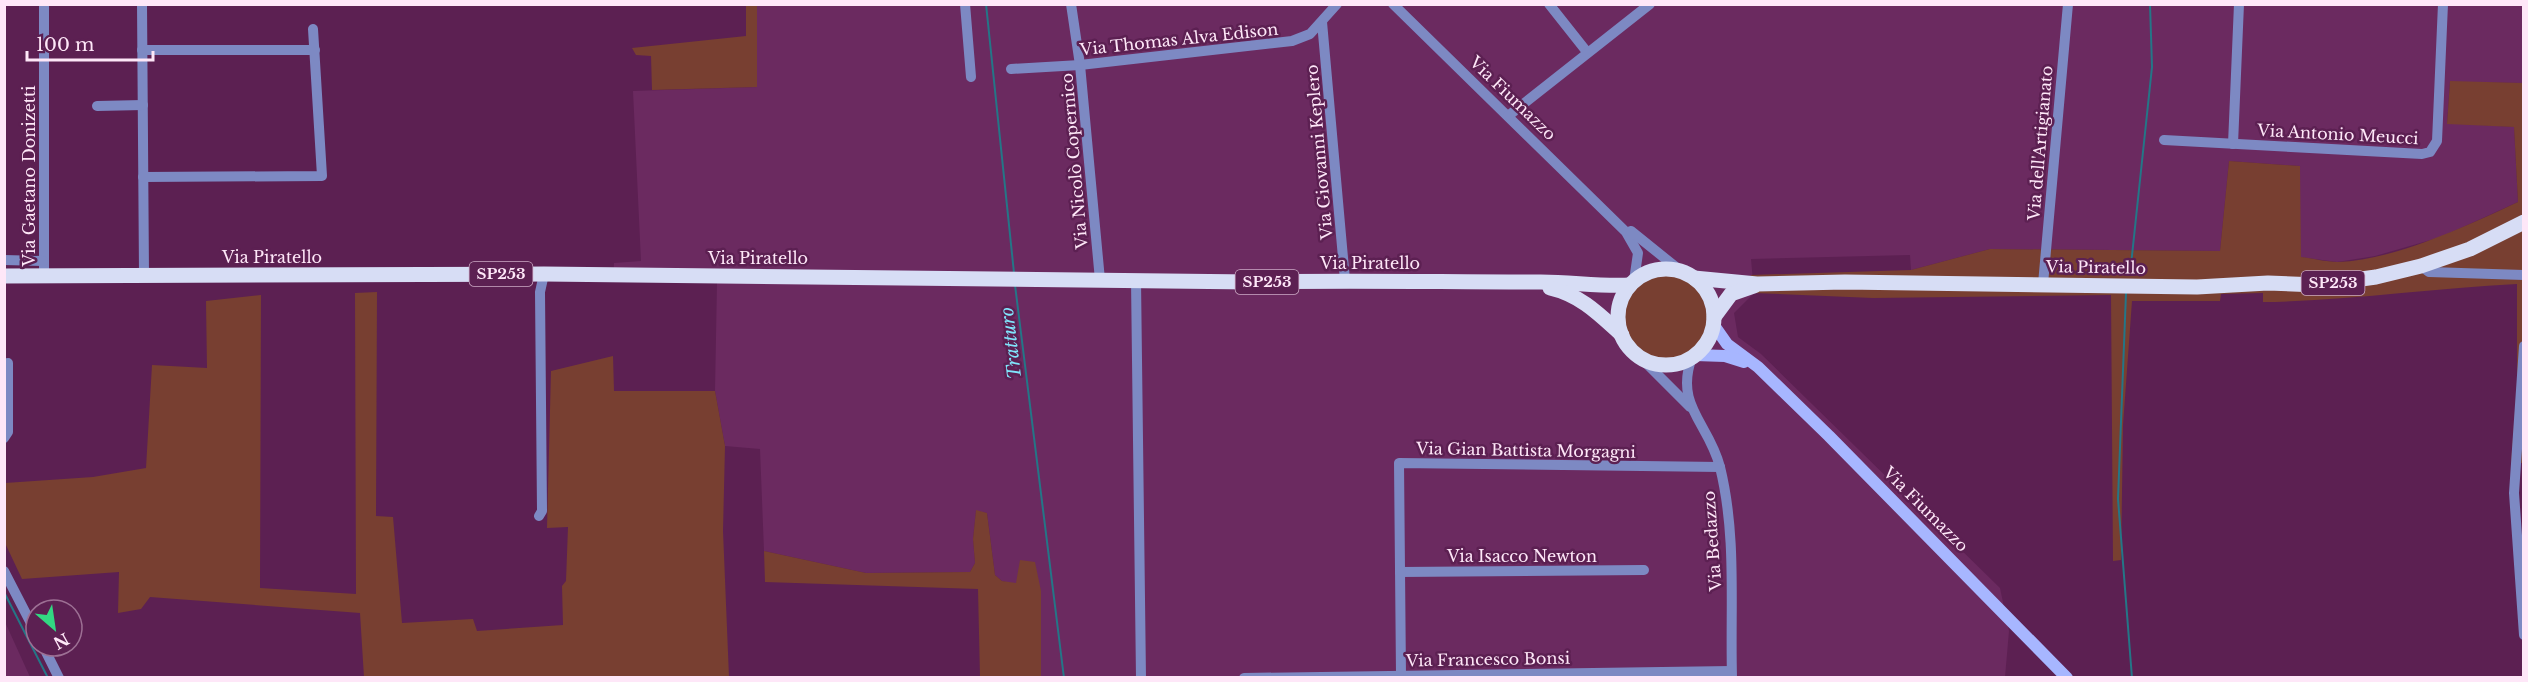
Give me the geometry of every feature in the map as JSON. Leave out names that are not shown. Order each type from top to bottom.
[{"type":"main road","name":"Via Piratello","points":[[1688,275],[1769,284],[2205,286],[2268,283],[2317,285],[2376,277],[2421,266],[2470,249],[2523,222]]},
{"type":"main road","name":"Via Piratello","points":[[4,276],[43,268],[144,275],[544,274],[1252,282],[1537,281],[1608,286],[1632,283]]},
{"type":"main road","name":"SP253","points":[[1632,283],[1652,271],[1662,269],[1688,275]]},
{"type":"main road","points":[[1688,275],[1707,291],[1714,320]]},
{"type":"main road","name":"Via Piratello","points":[[1512,282],[1571,295],[1597,311],[1622,335]]},
{"type":"main road","points":[[1622,335],[1619,325],[1620,304],[1632,283]]},
{"type":"main road","name":"Via Piratello","points":[[1714,320],[1731,294],[1738,290],[1769,284]]},
{"type":"main road","name":"SP253","points":[[1694,356],[1707,341],[1714,320]]},
{"type":"main road","name":"SP253","points":[[1622,335],[1630,348],[1641,358]]},
{"type":"main road","points":[[1641,358],[1663,365],[1678,363],[1694,356]]},
{"type":"street","name":"Via Gaetano Donizetti","points":[[43,268],[44,4]]},
{"type":"street","points":[[142,4],[144,275]]},
{"type":"street","points":[[965,4],[970,77]]},
{"type":"street","name":"Via Nicolò Copernico","points":[[1071,4],[1080,65],[1100,280]]},
{"type":"street","name":"Via Thomas Alva Edison","points":[[1011,69],[1080,65],[1292,41],[1310,34],[1337,4]]},
{"type":"street","name":"Via Fiumazzo","points":[[1393,4],[1611,215],[1688,275]]},
{"type":"street","points":[[1549,4],[1587,52]]},
{"type":"street","points":[[1508,116],[1650,4]]},
{"type":"street","name":"Via dell'Artigianato","points":[[2043,284],[2068,4]]},
{"type":"street","name":"Via Antonio Meucci","points":[[2238,4],[2234,144],[2422,154],[2430,152],[2437,141],[2443,4]]},
{"type":"street","name":"Via Giovanni Keplero","points":[[1322,22],[1345,280]]},
{"type":"street","points":[[143,177],[322,176],[314,30]]},
{"type":"street","points":[[142,50],[315,50]]},
{"type":"street","points":[[97,106],[143,105]]},
{"type":"street","points":[[2164,140],[2234,144]]},
{"type":"street","name":"Via Fiumazzo","points":[[1611,215],[1637,249],[1638,257],[1632,283]]},
{"type":"street","points":[[4,261],[43,268]]},
{"type":"street","name":"Via Piratello","points":[[2421,266],[2429,272],[2523,275]]},
{"type":"street","points":[[539,516],[542,511],[540,292],[544,274]]},
{"type":"street","points":[[1136,280],[1141,678]]},
{"type":"street","name":"Via Fiumazzo","points":[[1714,320],[1727,344],[1758,367],[1938,544],[2067,678]]},
{"type":"street","points":[[2523,346],[2514,493],[2523,635]]},
{"type":"street","name":"Via Fiumazzo","points":[[1694,356],[1725,356],[1758,367]]},
{"type":"street","name":"Via Bedazzo","points":[[1692,410],[1685,384],[1694,356]]},
{"type":"street","name":"Via Bedazzo","points":[[1641,358],[1692,410],[1712,441],[1720,467],[1728,510],[1732,560],[1732,674]]},
{"type":"street","points":[[4,438],[8,432],[8,363]]},
{"type":"street","name":"Via Gian Battista Morgagni","points":[[1401,675],[1399,463],[1720,467]]},
{"type":"street","points":[[4,570],[24,609]]},
{"type":"street","name":"Via Isacco Newton","points":[[1400,572],[1644,570]]},
{"type":"street","points":[[49,658],[59,678]]},
{"type":"street","name":"Via Francesco Bonsi","points":[[1244,678],[1732,674]]},
{"type":"shaded area","points":[[746,5],[757,5],[757,87],[652,90],[651,56],[636,55],[632,48],[746,36]]},
{"type":"shaded area","points":[[757,5],[2523,5],[2523,83],[2450,82],[2447,123],[2514,127],[2518,202],[2441,237],[2375,256],[2337,262],[2300,257],[2300,166],[2229,161],[2220,251],[1990,249],[1911,270],[1910,255],[1751,259],[1754,293],[1734,313],[1738,337],[1761,354],[2000,588],[2009,631],[2005,677],[1041,677],[1041,591],[1002,581],[995,575],[987,513],[976,511],[973,539],[975,563],[970,572],[866,573],[764,551],[760,449],[725,446],[715,391],[717,283],[613,280],[614,263],[641,261],[633,91],[757,87]]},
{"type":"shaded area","points":[[2450,81],[2523,83],[2523,463],[2511,463],[2517,385],[2517,284],[2295,301],[2263,302],[2263,293],[2221,294],[2220,301],[2132,301],[2123,425],[2121,560],[2113,561],[2111,295],[1873,298],[1754,293],[1751,275],[1911,270],[1990,249],[2220,251],[2229,161],[2300,166],[2301,257],[2338,262],[2360,260],[2406,248],[2453,231],[2518,202],[2514,127],[2447,124]]},
{"type":"shaded area","points":[[1666,275],[1682,278],[1696,287],[1705,301],[1708,317],[1705,333],[1696,347],[1682,356],[1666,359],[1650,356],[1636,347],[1627,333],[1624,317],[1627,301],[1636,287],[1650,278]]},
{"type":"shaded area","points":[[377,292],[376,516],[393,517],[402,623],[473,619],[477,631],[563,625],[562,586],[566,581],[568,527],[547,528],[551,371],[613,356],[614,391],[715,391],[725,446],[723,531],[729,677],[364,677],[360,613],[150,597],[141,609],[118,613],[119,572],[22,579],[5,543],[5,483],[93,477],[146,468],[152,365],[207,368],[206,301],[261,295],[260,588],[356,594],[355,293]]},
{"type":"shaded area","points":[[976,510],[987,513],[995,575],[1002,581],[1016,583],[1020,560],[1035,562],[1041,591],[1041,677],[980,677],[978,589],[765,582],[764,551],[866,573],[970,572],[975,563],[973,539]]},
{"type":"shaded area","points":[[5,622],[30,677],[5,677]]},
{"type":"waterway","name":"Tratturo","points":[[986,4],[1014,273]]},
{"type":"waterway","points":[[2131,265],[2152,67],[2150,4]]},
{"type":"waterway","name":"Tratturo","points":[[1015,285],[1064,678]]},
{"type":"waterway","points":[[2126,293],[2118,499],[2132,678]]},
{"type":"waterway","points":[[4,592],[48,678]]}]
